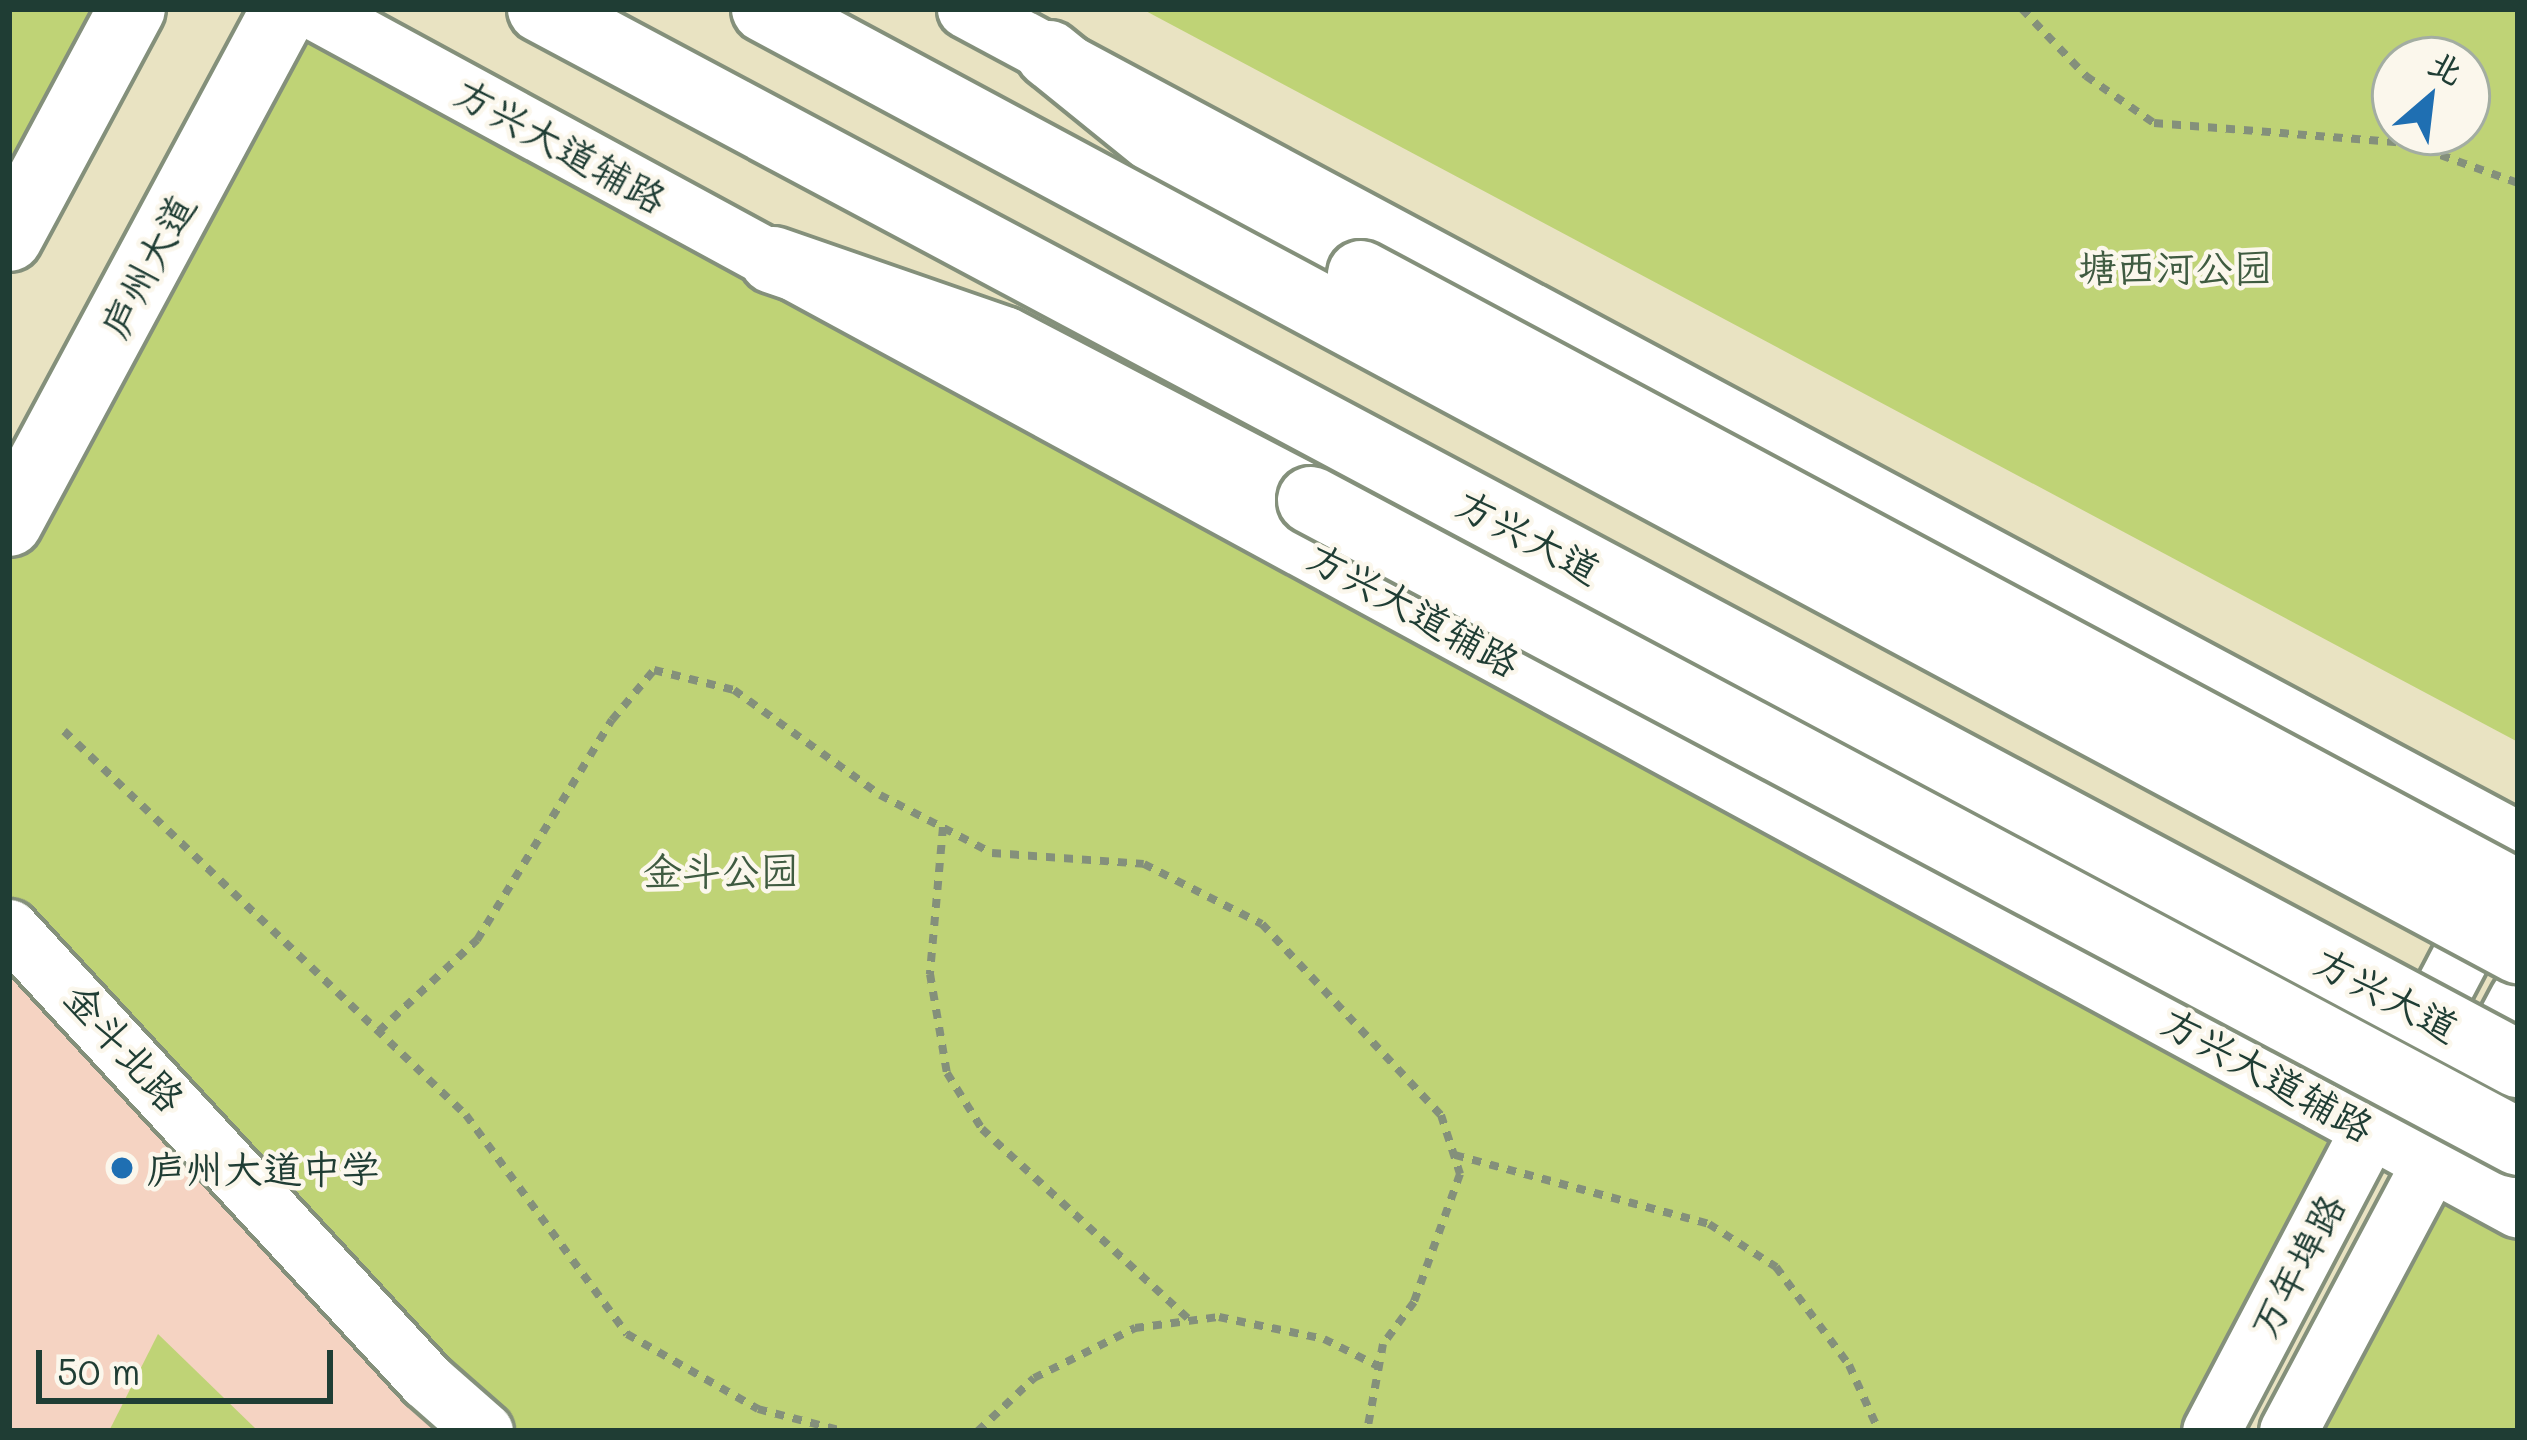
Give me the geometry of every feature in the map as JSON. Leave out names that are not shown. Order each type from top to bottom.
[{"type":"main road","points":[[9,238],[132,9]]},
{"type":"main road","name":"庐州大道","points":[[9,524],[285,9]]},
{"type":"main road","name":"方兴大道","points":[[541,9],[2518,1064]]},
{"type":"main road","points":[[765,9],[2518,950]]},
{"type":"main road","points":[[1049,54],[1234,204],[2518,894]]},
{"type":"main road","points":[[773,260],[1004,340],[2518,1142]]},
{"type":"street","name":"方兴大道辅路","points":[[311,9],[2518,1209]]},
{"type":"street","points":[[966,9],[2518,843]]},
{"type":"street","name":"万年埠路","points":[[2211,1431],[2518,843]]},
{"type":"street","name":"金斗北路","points":[[9,928],[428,1381],[484,1431]]},
{"type":"street","name":"万年埠路","points":[[2288,1431],[2518,998]]},
{"type":"path","points":[[2021,9],[2086,76],[2154,123],[2407,143],[2518,183]]},
{"type":"path","points":[[379,1030],[477,940],[612,720],[654,670],[734,689],[880,795],[992,853],[1144,864],[1262,924],[1441,1114],[1460,1174],[1440,1243],[1378,1366],[1367,1431]]},
{"type":"path","points":[[64,731],[466,1114],[627,1334],[758,1409],[842,1431]]},
{"type":"path","points":[[943,827],[930,974],[947,1073],[982,1129],[1190,1320]]},
{"type":"path","points":[[1454,1154],[1709,1224],[1776,1267],[1849,1365],[1879,1431]]},
{"type":"path","points":[[978,1431],[1034,1378],[1135,1328],[1219,1316],[1324,1339],[1378,1366]]},
{"type":"shaded area","name":"庐州大道中学","points":[[9,928],[484,1431],[9,1431]]},
{"type":"green space","points":[[9,9],[132,9],[9,238]]},
{"type":"green space","name":"金斗公园","points":[[285,9],[2369,1130],[2211,1431],[484,1431],[9,928],[9,523]]},
{"type":"green space","name":"塘西河公园","points":[[1142,9],[2518,9],[2518,742]]},
{"type":"green space","points":[[2431,1162],[2518,1209],[2518,1431],[2288,1431]]},
{"type":"green space","points":[[158,1334],[258,1431],[109,1431]]},
{"type":"place","name":"庐州大道中学","points":[[122,1168]]}]
